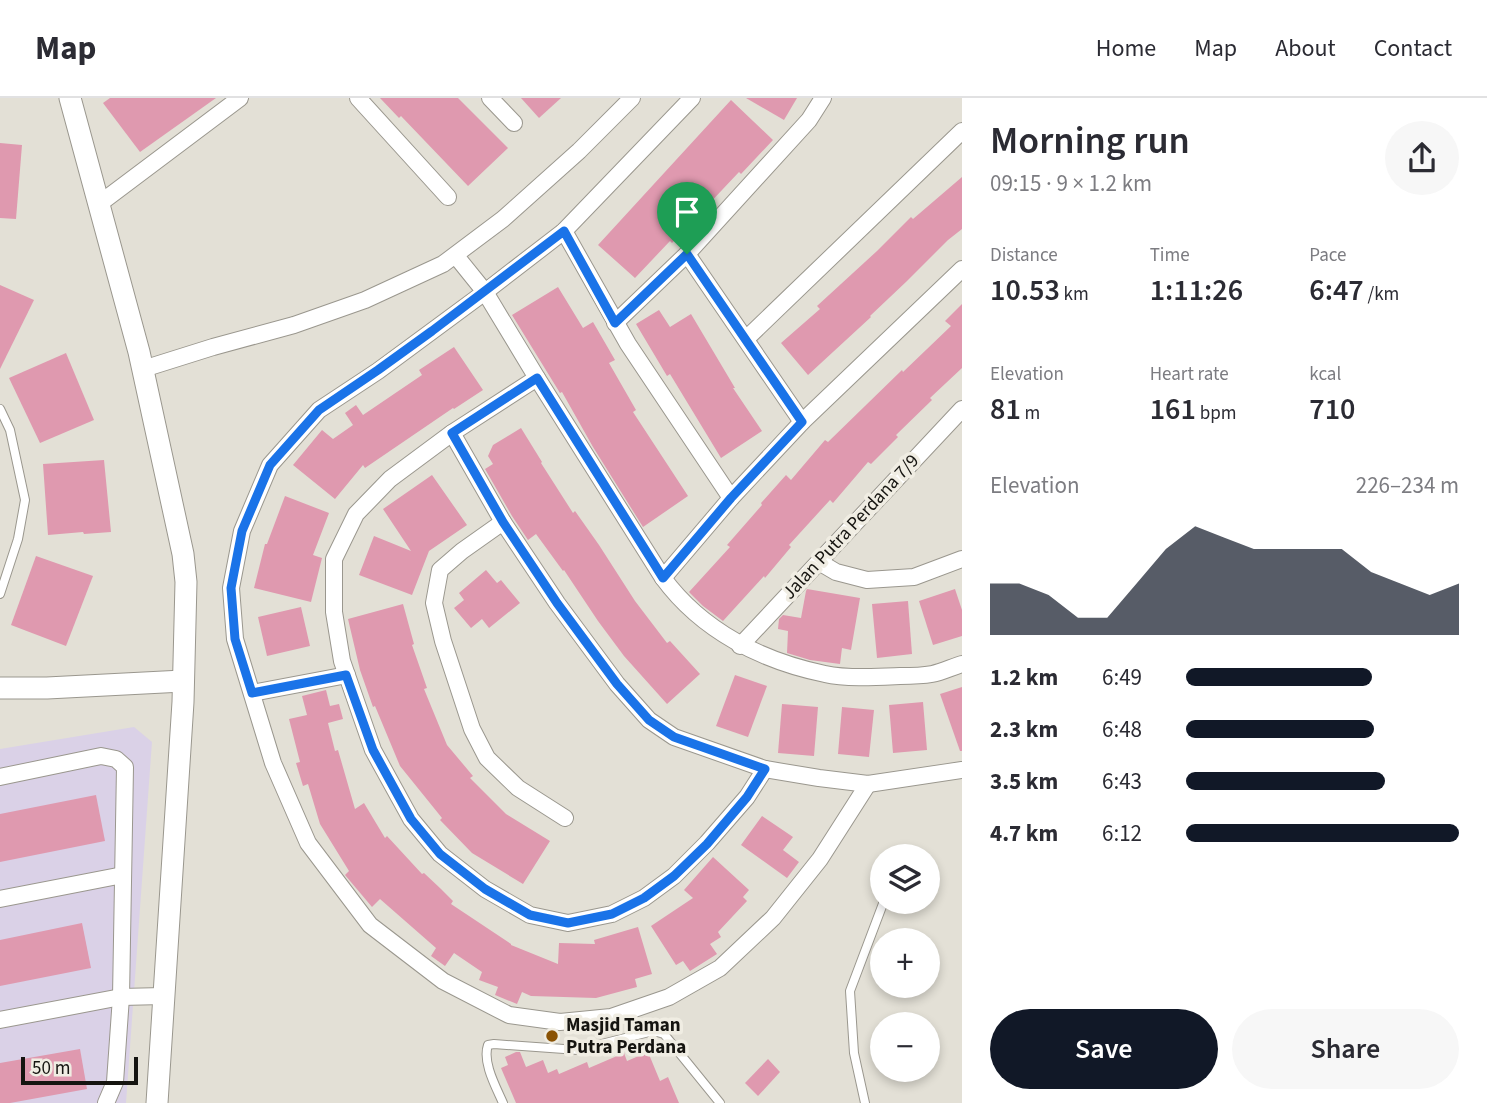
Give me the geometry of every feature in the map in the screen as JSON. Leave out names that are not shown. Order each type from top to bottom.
[{"type":"street","points":[[70,98],[143,369],[183,554],[186,582],[183,681],[157,1103]]},
{"type":"street","points":[[99,204],[240,98]]},
{"type":"street","points":[[358,98],[448,197]]},
{"type":"street","points":[[490,98],[514,123]]},
{"type":"street","points":[[143,369],[214,346],[294,326],[365,300],[443,264],[503,219],[579,151],[632,98]]},
{"type":"street","points":[[692,98],[564,231],[485,292],[319,410],[270,465],[242,531],[231,588],[235,639],[272,763],[308,843],[370,925],[443,981],[509,1015],[560,1022],[611,1017],[669,997],[720,968],[773,918],[820,859],[868,784]]},
{"type":"street","points":[[615,323],[687,254],[808,120],[823,98]]},
{"type":"street","points":[[746,339],[962,131]]},
{"type":"street","points":[[564,231],[615,323],[731,498]]},
{"type":"street","points":[[687,254],[802,422]]},
{"type":"street","points":[[456,256],[485,292],[663,578],[674,594],[694,614],[740,646],[766,658],[827,675],[880,677],[932,674],[962,664]]},
{"type":"street","points":[[663,578],[731,498],[802,422],[962,269]]},
{"type":"street","points":[[537,378],[452,433],[390,479],[356,514],[334,559],[334,612],[346,675],[373,750],[411,819],[440,854],[485,889],[530,915],[568,923],[612,914],[644,898],[674,876],[707,844],[747,797],[765,769]]},
{"type":"street","name":"Jalan Putra Perdana 7/9","points":[[740,646],[962,409]]},
{"type":"street","points":[[452,433],[503,522],[557,603],[617,684],[649,720],[674,737],[765,769],[868,784],[962,770]]},
{"type":"street","points":[[503,522],[440,570],[434,603],[443,641],[472,729],[487,758],[518,788],[565,818]]},
{"type":"street","points":[[819,562],[836,572],[867,580],[914,577],[962,559]]},
{"type":"street","points":[[252,693],[346,675]]},
{"type":"street","points":[[0,688],[183,681]]},
{"type":"street","points":[[0,778],[101,756],[116,759],[125,767],[121,997],[115,1082],[106,1103]]},
{"type":"street","points":[[0,898],[123,875]]},
{"type":"street","points":[[0,1020],[121,997],[163,996]]},
{"type":"lane","points":[[0,409],[10,430],[25,500],[18,539],[0,594]]},
{"type":"lane","points":[[865,1103],[854,1053],[850,991],[879,914]]},
{"type":"lane","points":[[503,1103],[491,1075],[486,1051],[488,1045],[578,1050],[657,1032],[664,1034],[720,1103]]},
{"type":"shaded area","points":[[134,727],[152,742],[126,1103],[0,1103],[0,749]]},
{"type":"building","points":[[110,98],[216,98],[140,152],[103,103]]},
{"type":"building","points":[[380,98],[458,98],[508,148],[468,186],[401,116],[399,118]]},
{"type":"building","points":[[521,98],[561,98],[539,118]]},
{"type":"building","points":[[746,98],[797,98],[784,120]]},
{"type":"building","points":[[731,100],[773,140],[635,278],[598,245]]},
{"type":"building","points":[[0,143],[22,145],[16,219],[0,218]]},
{"type":"building","points":[[962,177],[962,229],[808,375],[781,343],[820,309],[817,306],[911,217],[913,219]]},
{"type":"building","points":[[0,285],[34,300],[0,369]]},
{"type":"building","points":[[558,287],[583,328],[593,322],[615,360],[609,363],[636,410],[633,412],[688,496],[643,527],[512,315]]},
{"type":"building","points":[[962,304],[962,368],[930,398],[932,400],[871,464],[868,462],[833,503],[830,500],[789,545],[791,547],[765,578],[764,576],[723,621],[703,606],[689,592],[730,547],[727,545],[761,503],[786,475],[791,480],[825,440],[828,442],[951,326],[945,321]]},
{"type":"building","points":[[659,310],[670,327],[691,314],[733,388],[762,431],[721,458],[636,324]]},
{"type":"building","points":[[454,347],[483,390],[365,468],[363,465],[335,499],[293,465],[322,430],[333,439],[353,425],[345,413],[356,405],[363,415],[422,375],[419,370]]},
{"type":"building","points":[[66,353],[94,420],[40,443],[9,378]]},
{"type":"building","points":[[521,428],[573,513],[575,511],[635,601],[667,643],[670,641],[700,674],[667,704],[624,656],[536,534],[528,540],[485,469],[493,464],[488,456],[493,445]]},
{"type":"building","points":[[104,460],[111,532],[48,535],[43,464]]},
{"type":"building","points":[[432,475],[467,525],[429,551],[412,595],[359,575],[374,536],[411,551],[383,509]]},
{"type":"building","points":[[285,496],[329,513],[313,555],[322,558],[311,602],[254,588],[265,544]]},
{"type":"building","points":[[36,556],[93,576],[66,646],[11,625]]},
{"type":"building","points":[[486,570],[497,583],[501,580],[520,603],[489,628],[482,619],[471,628],[454,608],[464,600],[459,593]]},
{"type":"building","points":[[807,589],[860,598],[851,650],[842,648],[840,664],[810,660],[787,653],[788,631],[778,629],[779,619],[783,615],[801,618]]},
{"type":"building","points":[[955,589],[962,610],[962,636],[933,645],[919,601]]},
{"type":"building","points":[[908,601],[912,654],[877,658],[872,604]]},
{"type":"building","points":[[403,604],[414,644],[412,645],[427,688],[424,689],[447,745],[473,776],[470,778],[506,814],[550,841],[523,884],[472,853],[440,820],[442,818],[400,766],[375,706],[373,707],[360,670],[348,619]]},
{"type":"building","points":[[301,607],[310,646],[267,656],[258,617]]},
{"type":"building","points":[[735,675],[767,686],[748,737],[716,726]]},
{"type":"building","points":[[962,687],[962,751],[960,751],[940,694]]},
{"type":"building","points":[[326,690],[330,706],[339,704],[343,719],[328,723],[355,809],[364,803],[385,838],[387,836],[422,874],[453,901],[451,904],[511,945],[558,964],[559,943],[595,944],[594,940],[638,927],[652,974],[635,979],[637,987],[596,998],[531,996],[522,992],[517,1004],[495,995],[498,987],[479,980],[482,972],[454,953],[445,966],[431,956],[436,948],[380,899],[372,907],[345,875],[349,871],[320,824],[308,784],[303,786],[296,763],[300,762],[289,719],[307,715],[302,696]]},
{"type":"building","points":[[923,702],[927,750],[893,753],[889,705]]},
{"type":"building","points":[[782,704],[818,707],[814,756],[778,753]]},
{"type":"building","points":[[842,707],[874,710],[869,757],[838,754]]},
{"type":"building","points":[[96,795],[105,841],[0,862],[0,814]]},
{"type":"building","points":[[762,816],[793,837],[783,850],[799,862],[787,878],[741,845]]},
{"type":"building","points":[[713,857],[749,890],[743,897],[747,901],[718,932],[721,937],[710,944],[717,954],[690,971],[683,961],[676,965],[651,926],[693,898],[684,890]]},
{"type":"building","points":[[82,923],[91,968],[0,986],[0,940]]},
{"type":"building","points":[[80,1049],[87,1089],[0,1103],[0,1063]]},
{"type":"building","points":[[520,1052],[526,1067],[543,1060],[548,1073],[557,1069],[559,1074],[587,1062],[589,1068],[624,1053],[627,1061],[648,1052],[660,1081],[668,1077],[679,1103],[516,1103],[501,1068],[508,1065],[505,1057]]},
{"type":"building","points":[[768,1059],[780,1072],[758,1096],[745,1083]]},
{"type":"place","name":"Masjid Taman Putra Perdana","points":[[552,1036]]},
{"type":"route","points":[[564,231],[615,323],[687,254],[802,422],[731,498],[663,578],[537,378],[452,433],[503,522],[557,603],[617,684],[649,720],[674,737],[765,769],[747,797],[707,844],[674,876],[644,898],[612,914],[568,923],[530,915],[485,889],[440,854],[411,819],[373,750],[346,675],[252,693],[235,639],[231,588],[242,531],[270,465],[319,410],[432,331],[564,231]]}]
